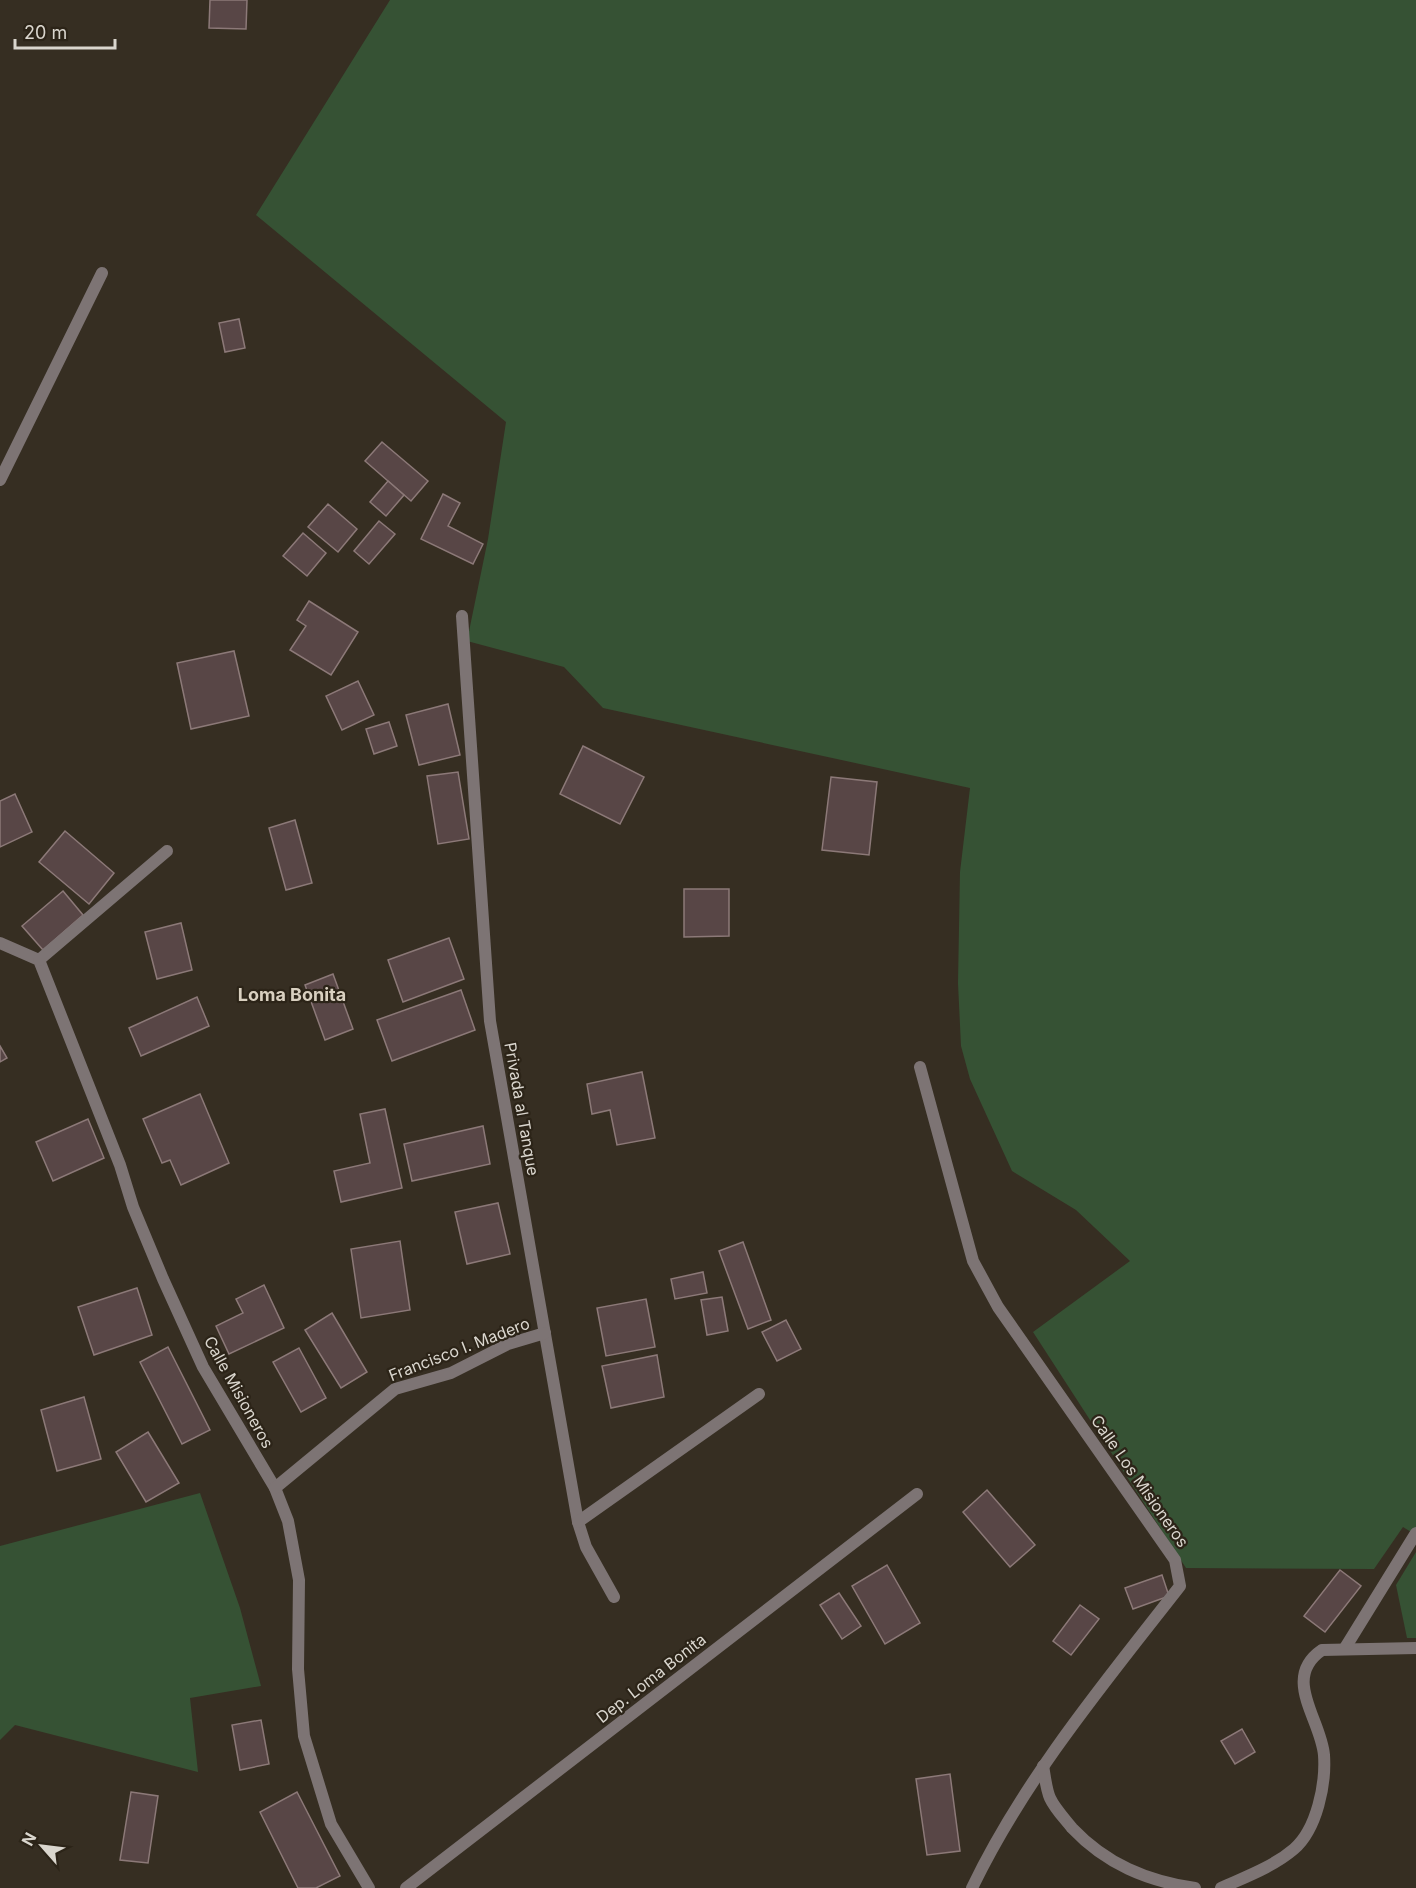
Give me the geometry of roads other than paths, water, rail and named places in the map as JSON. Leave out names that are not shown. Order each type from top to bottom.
[{"type":"street","points":[[0,480],[102,273]]},
{"type":"street","name":"Privada al Tanque","points":[[462,616],[490,1021],[578,1522],[586,1547],[614,1597]]},
{"type":"street","points":[[0,943],[39,960],[167,851]]},
{"type":"street","name":"Calle Misioneros","points":[[39,960],[120,1165],[133,1207],[163,1279],[203,1366],[275,1488],[288,1521],[299,1580],[298,1669],[304,1736],[331,1824],[369,1888]]},
{"type":"street","name":"Calle Los Misioneros","points":[[920,1067],[973,1262],[998,1307],[1175,1560],[1180,1586],[1043,1766],[986,1860],[972,1888]]},
{"type":"street","name":"Francisco I. Madero","points":[[275,1488],[395,1389],[451,1373],[508,1344],[545,1333]]},
{"type":"street","points":[[578,1522],[759,1394]]},
{"type":"street","name":"Dep. Loma Bonita","points":[[406,1888],[917,1494]]},
{"type":"street","points":[[1345,1648],[1416,1533]]},
{"type":"street","points":[[1221,1888],[1267,1867],[1295,1848],[1313,1822],[1322,1792],[1324,1754],[1303,1685],[1305,1669],[1313,1656],[1322,1650],[1345,1648],[1416,1648]]},
{"type":"street","points":[[1043,1766],[1049,1797],[1076,1831],[1101,1854],[1146,1877],[1195,1888]]},
{"type":"district","name":"Loma Bonita","points":[[292,995]]}]
